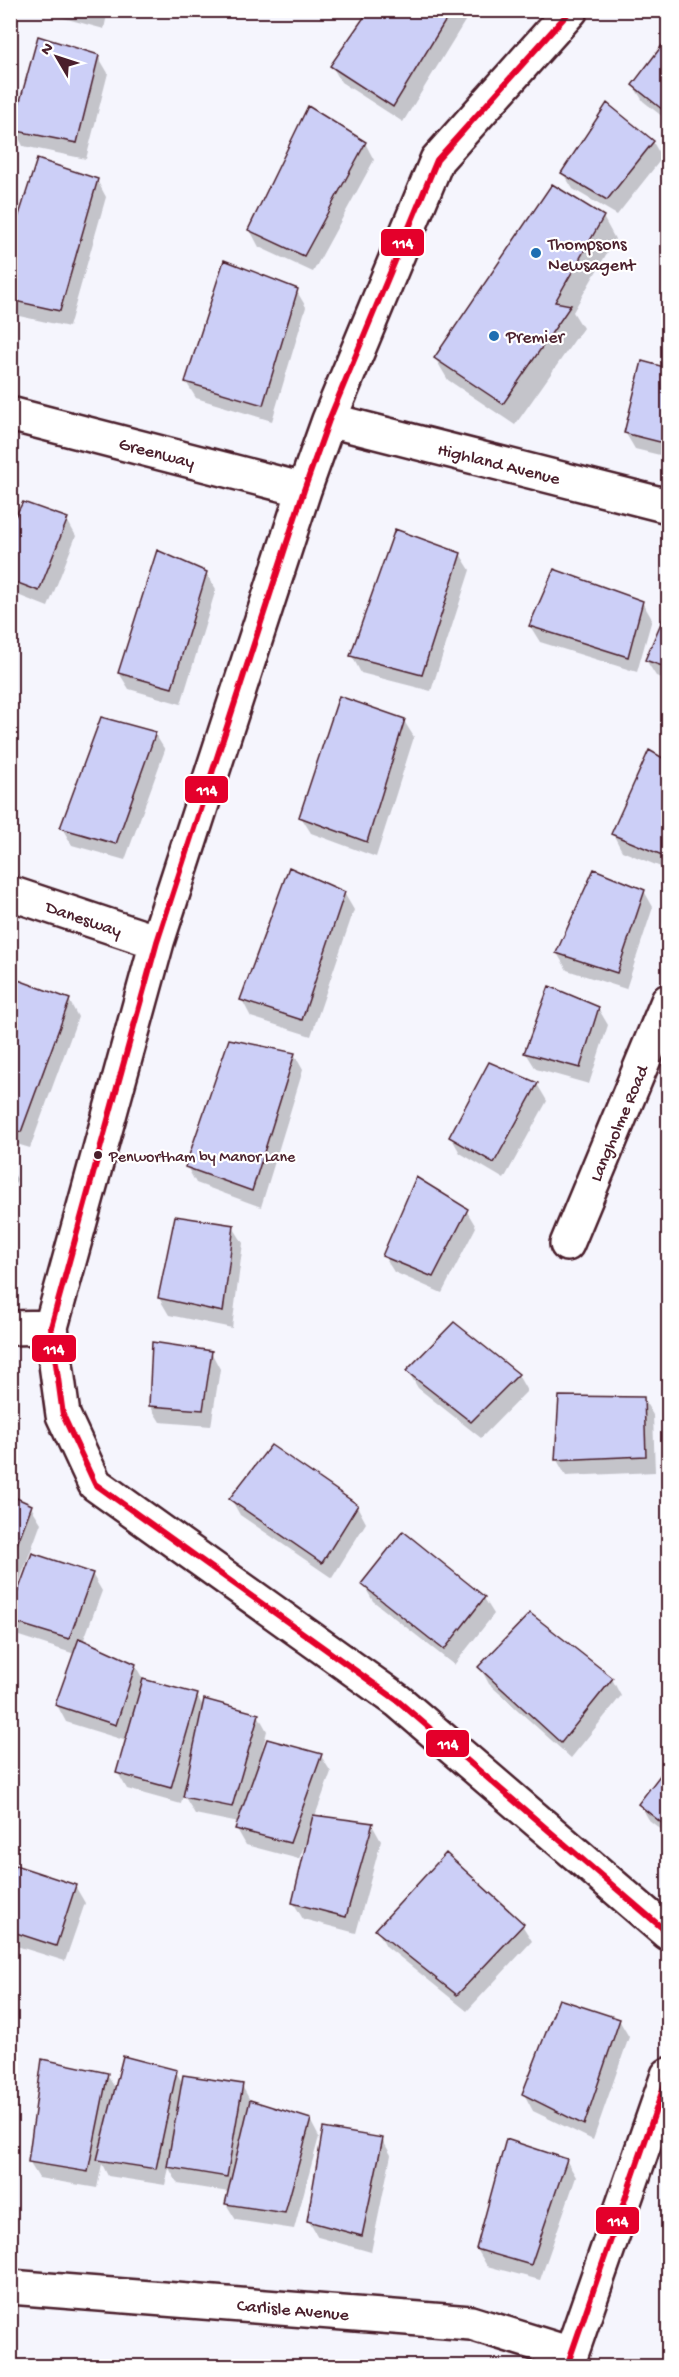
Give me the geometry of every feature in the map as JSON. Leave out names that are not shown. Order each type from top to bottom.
[{"type":"street","points":[[572,10],[437,160],[329,420],[304,490],[157,942],[51,1327],[63,1415],[95,1485],[398,1701],[669,1934]]},
{"type":"street","name":"Greenway","points":[[10,414],[304,490]]},
{"type":"street","name":"Highland Avenue","points":[[329,420],[669,506]]},
{"type":"street","name":"Danesway","points":[[10,893],[157,942]]},
{"type":"street","name":"Langholme Road","points":[[567,1244],[669,1001]]},
{"type":"street","points":[[10,1328],[51,1327]]},
{"type":"street","points":[[569,2361],[669,2075]]},
{"type":"street","name":"Carlisle Avenue","points":[[10,2287],[471,2323],[569,2361]]},
{"type":"building","points":[[369,10],[452,10],[393,107],[330,66]]},
{"type":"building","points":[[38,36],[99,55],[77,143],[12,130]]},
{"type":"building","points":[[664,43],[668,47],[668,114],[632,85]]},
{"type":"building","points":[[607,103],[654,141],[607,200],[561,173]]},
{"type":"building","points":[[308,106],[366,142],[304,256],[248,230]]},
{"type":"building","points":[[37,159],[98,179],[60,311],[10,300],[10,243]]},
{"type":"building","points":[[552,184],[604,216],[555,302],[571,305],[503,404],[434,358]]},
{"type":"building","points":[[224,260],[298,289],[263,405],[185,382]]},
{"type":"building","points":[[642,361],[668,368],[668,444],[624,433]]},
{"type":"building","points":[[23,502],[68,518],[39,591],[10,580],[10,526]]},
{"type":"building","points":[[395,529],[461,553],[422,675],[350,656]]},
{"type":"building","points":[[157,550],[207,572],[172,688],[118,673]]},
{"type":"building","points":[[554,569],[643,601],[628,657],[529,626]]},
{"type":"building","points":[[668,607],[668,668],[645,660]]},
{"type":"building","points":[[339,696],[405,719],[367,842],[299,817]]},
{"type":"building","points":[[101,717],[156,732],[116,844],[60,828]]},
{"type":"building","points":[[649,750],[668,761],[668,839],[662,855],[611,834]]},
{"type":"building","points":[[289,867],[345,892],[302,1020],[240,1000]]},
{"type":"building","points":[[594,869],[645,890],[617,973],[556,953]]},
{"type":"building","points":[[10,977],[70,999],[21,1132],[10,1129]]},
{"type":"building","points":[[549,986],[599,1007],[580,1068],[524,1053]]},
{"type":"building","points":[[229,1039],[295,1053],[252,1191],[185,1167]]},
{"type":"building","points":[[489,1062],[538,1083],[494,1163],[449,1137]]},
{"type":"building","points":[[416,1177],[468,1209],[433,1277],[382,1256]]},
{"type":"building","points":[[175,1216],[234,1225],[223,1312],[158,1298]]},
{"type":"building","points":[[454,1322],[519,1374],[471,1422],[406,1371]]},
{"type":"building","points":[[152,1342],[212,1351],[203,1410],[149,1406]]},
{"type":"building","points":[[559,1396],[644,1397],[646,1456],[555,1460]]},
{"type":"building","points":[[271,1445],[358,1505],[322,1563],[229,1499]]},
{"type":"building","points":[[10,1495],[32,1505],[10,1563]]},
{"type":"building","points":[[403,1531],[485,1597],[444,1650],[361,1584]]},
{"type":"building","points":[[32,1553],[93,1573],[69,1639],[10,1621],[10,1613]]},
{"type":"building","points":[[530,1613],[613,1678],[561,1743],[478,1667]]},
{"type":"building","points":[[79,1638],[136,1664],[116,1725],[55,1705]]},
{"type":"building","points":[[143,1679],[198,1694],[171,1788],[116,1773]]},
{"type":"building","points":[[204,1699],[259,1714],[232,1807],[183,1797]]},
{"type":"building","points":[[267,1739],[322,1754],[290,1843],[235,1829]]},
{"type":"building","points":[[668,1765],[668,1828],[638,1804]]},
{"type":"building","points":[[313,1815],[373,1823],[346,1917],[292,1903]]},
{"type":"building","points":[[446,1853],[524,1924],[457,1995],[375,1930]]},
{"type":"building","points":[[15,1865],[76,1885],[56,1946],[10,1931],[10,1878]]},
{"type":"building","points":[[559,1999],[620,2019],[584,2125],[522,2094]]},
{"type":"building","points":[[123,2056],[177,2070],[156,2169],[97,2160]]},
{"type":"building","points":[[42,2059],[108,2073],[88,2172],[28,2162]]},
{"type":"building","points":[[183,2075],[243,2084],[227,2177],[167,2167]]},
{"type":"building","points":[[250,2100],[311,2119],[285,2213],[225,2204]]},
{"type":"building","points":[[323,2128],[383,2138],[362,2236],[307,2221]]},
{"type":"building","points":[[506,2139],[567,2159],[531,2265],[476,2249]]},
{"type":"building","points":[[10,2361],[55,2366],[10,2366]]},
{"type":"transit line","name":"114","points":[[571,10],[437,160],[329,420],[304,490],[157,942],[51,1327],[63,1415],[95,1484],[398,1701],[668,1933]]},
{"type":"transit line","name":"114","points":[[567,2366],[668,2075]]},
{"type":"place","name":"Thompsons Newsagent","points":[[536,253]]},
{"type":"place","name":"Premier","points":[[494,336]]},
{"type":"place","name":"Penwortham by Manor Lane","points":[[98,1155]]}]
